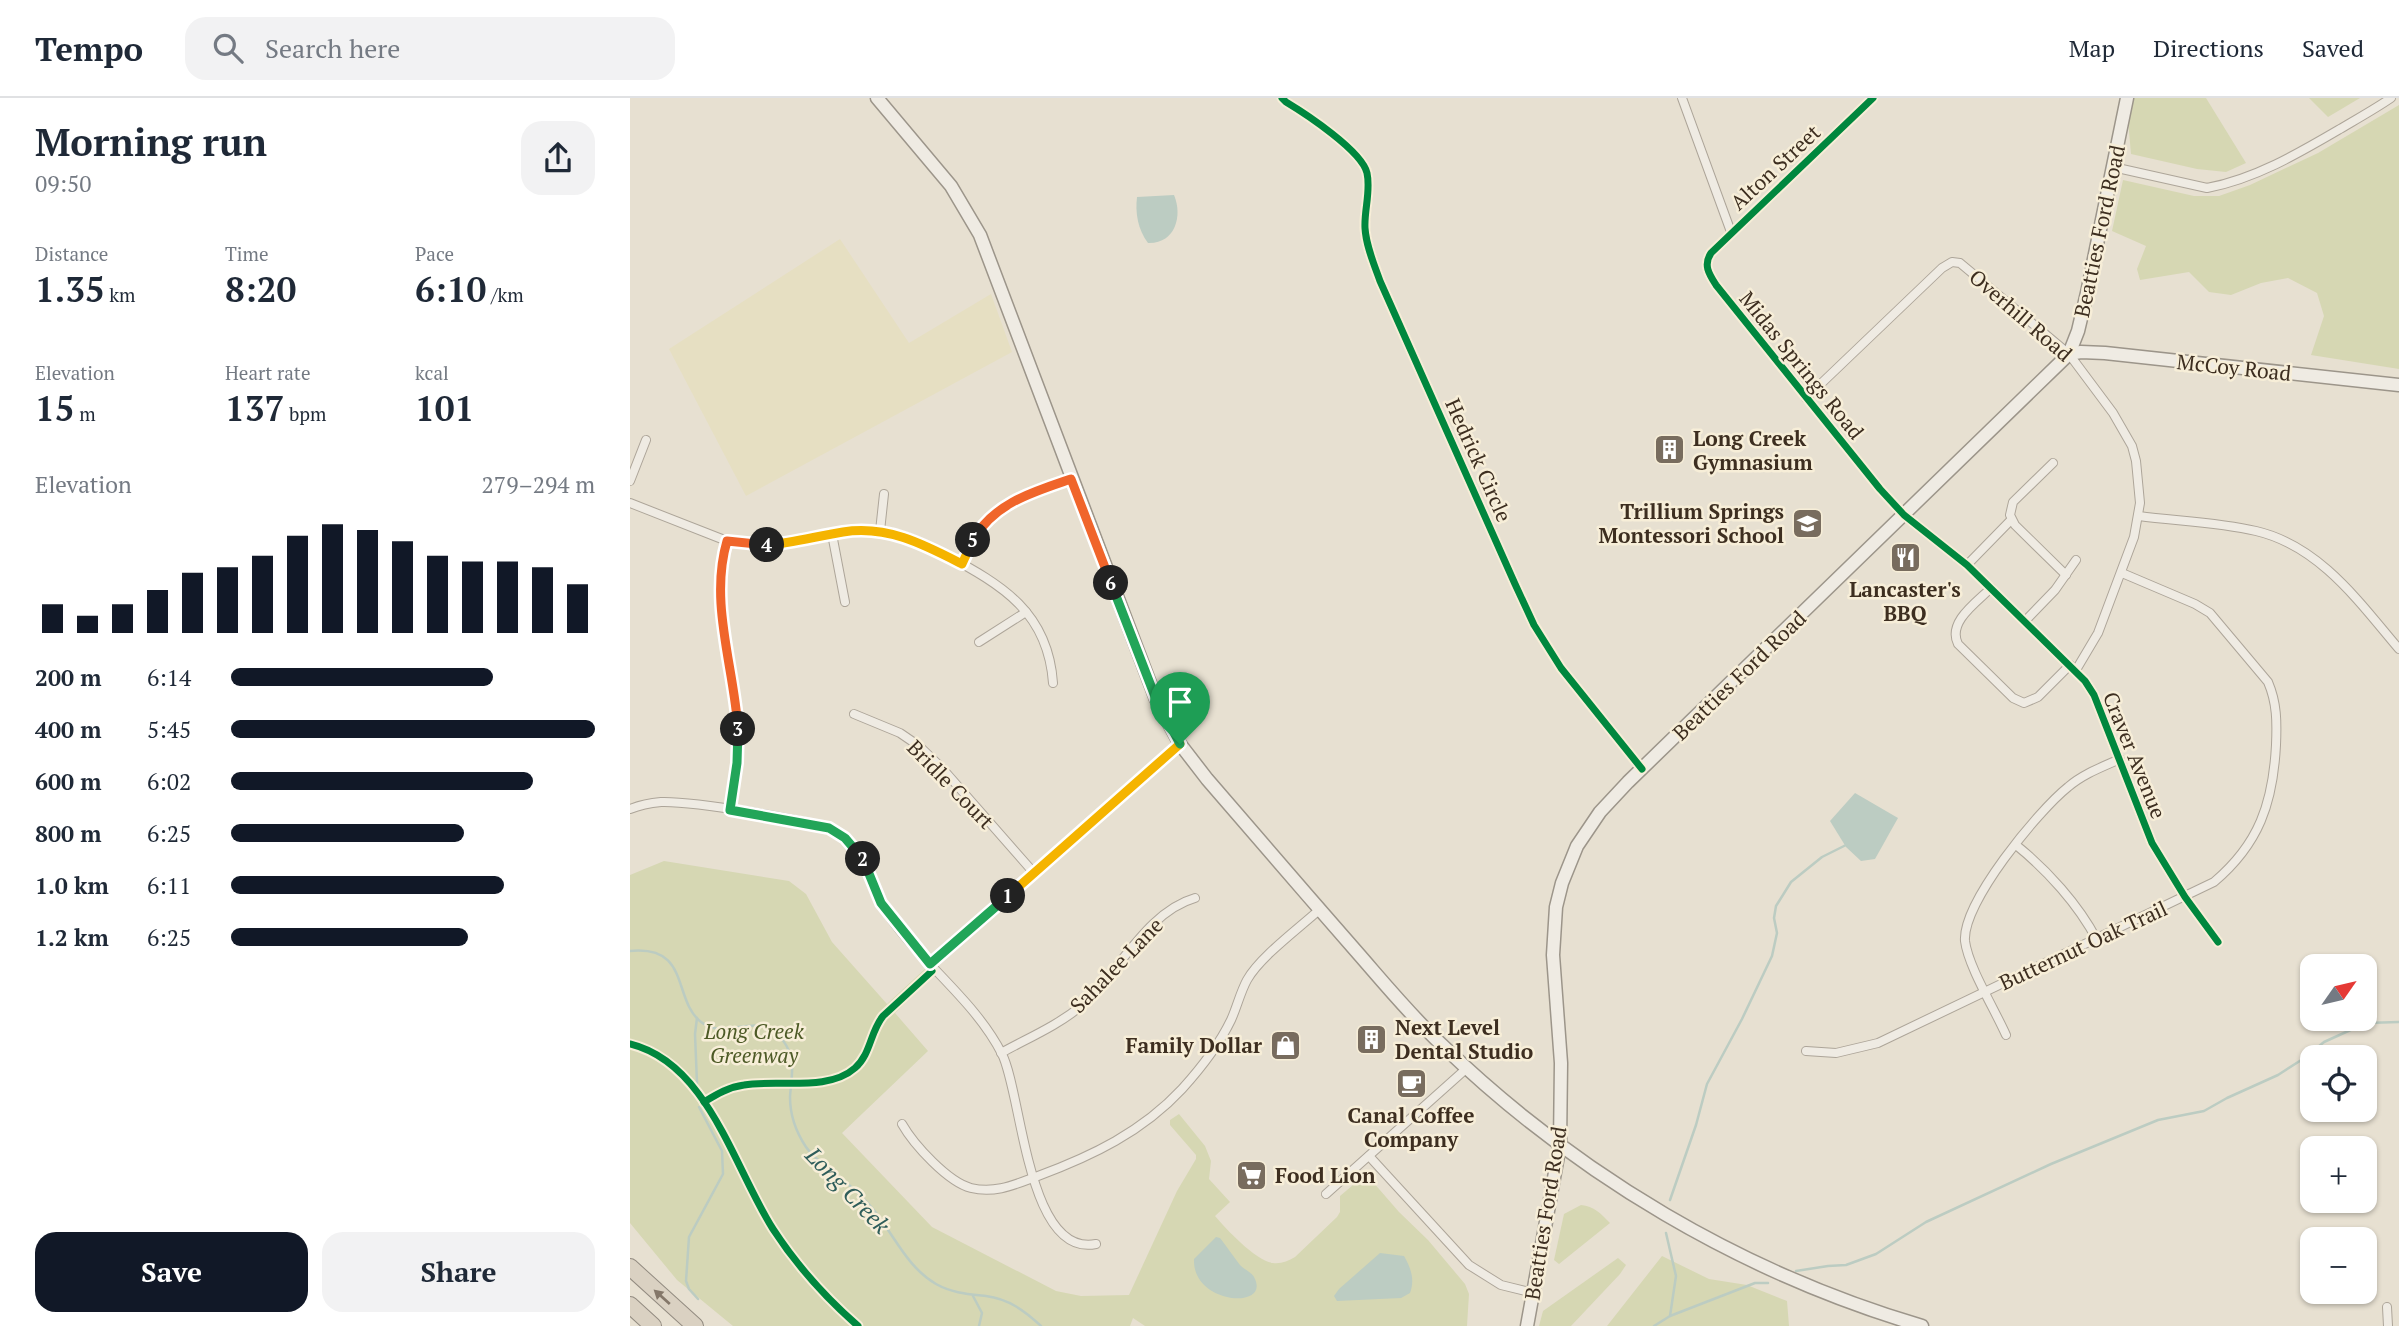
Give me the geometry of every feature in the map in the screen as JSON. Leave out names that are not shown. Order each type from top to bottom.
[{"type":"highway","points":[[630,1267],[695,1326]]},
{"type":"highway","points":[[630,1305],[653,1326]]},
{"type":"main road","points":[[877,98],[951,186],[979,236],[1152,690],[1180,744],[1207,779],[1412,1015],[1467,1069],[1560,1144],[1639,1198],[1743,1257],[1822,1292],[1922,1326]]},
{"type":"main road","name":"Beatties Ford Road","points":[[1527,1325],[1560,1144],[1561,1063],[1553,946],[1556,907],[1569,864],[1586,832],[1607,803],[2069,354],[2078,331],[2127,98]]},
{"type":"main road","name":"McCoy Road","points":[[2069,354],[2105,353],[2399,385]]},
{"type":"street","name":"Hedrick Circle","points":[[1282,98],[1319,123],[1358,157],[1366,170],[1368,184],[1365,229],[1380,281],[1524,604],[1545,645],[1561,668],[1642,769]]},
{"type":"street","points":[[1682,98],[1731,232]]},
{"type":"street","name":"Alton Street","points":[[1731,232],[1873,98]]},
{"type":"street","points":[[2113,167],[2207,188],[2222,185],[2237,181],[2298,153],[2391,98]]},
{"type":"street","name":"Midas Springs Road","points":[[1731,232],[1709,256],[1706,264],[1710,275],[1806,398],[1880,489],[1904,514]]},
{"type":"street","name":"Overhill Road","points":[[1806,398],[1942,268],[1956,261],[2069,354],[2113,414],[2132,446],[2138,472],[2138,516],[2122,573],[2098,633],[2073,667],[2038,697],[2024,703],[2013,698],[1958,644],[1955,636],[1956,625],[1991,588]]},
{"type":"street","points":[[630,481],[646,440]]},
{"type":"street","points":[[2053,463],[2013,502],[2010,509],[2011,520],[2066,575]]},
{"type":"street","points":[[962,564],[976,535],[998,510],[1026,495],[1071,479]]},
{"type":"street","points":[[880,531],[884,494]]},
{"type":"street","points":[[630,503],[727,541],[754,545],[832,534],[880,531],[911,539],[1003,588],[1026,612],[1044,643],[1050,659],[1053,683]]},
{"type":"street","name":"Craver Avenue","points":[[1904,514],[1967,565],[2073,667],[2094,695],[2152,844],[2218,943]]},
{"type":"street","points":[[2138,516],[2255,531],[2298,548],[2331,571],[2399,649]]},
{"type":"street","points":[[1967,565],[2011,520]]},
{"type":"street","points":[[832,534],[845,602]]},
{"type":"street","points":[[727,541],[722,576],[722,608],[738,732],[730,810]]},
{"type":"street","points":[[2025,621],[2055,590],[2076,560]]},
{"type":"street","name":"Butternut Oak Trail","points":[[1806,1051],[1836,1053],[1865,1047],[2185,897],[2214,882],[2231,868],[2244,852],[2265,814],[2274,779],[2277,714],[2274,695],[2268,682],[2210,613],[2122,573]]},
{"type":"street","points":[[979,642],[1026,612]]},
{"type":"street","name":"Bridle Court","points":[[854,714],[900,733],[919,746],[941,767],[1034,873]]},
{"type":"street","points":[[930,964],[1180,744]]},
{"type":"street","points":[[2006,1035],[1974,968],[1965,942],[1967,920],[1979,895],[2052,802],[2069,786],[2092,771],[2120,759]]},
{"type":"street","points":[[630,809],[663,802],[730,810],[819,825],[838,832],[845,838],[864,861],[881,903],[973,1013],[1001,1053],[1010,1073],[1023,1146],[1049,1217],[1059,1232],[1074,1242],[1096,1244]]},
{"type":"street","points":[[2016,845],[2036,862],[2083,917],[2096,940]]},
{"type":"street","name":"Sahalee Lane","points":[[1001,1053],[1050,1028],[1082,1005],[1146,932],[1182,902],[1195,898]]},
{"type":"street","points":[[902,1124],[933,1161],[965,1186],[994,1190],[1064,1166],[1107,1146],[1146,1122],[1165,1106],[1196,1072],[1223,1036],[1253,972],[1319,910]]},
{"type":"street","points":[[1326,1194],[1467,1069]]},
{"type":"street","points":[[1368,1156],[1469,1265],[1501,1285],[1534,1293]]},
{"type":"street","points":[[2388,1307],[2388,1326]]},
{"type":"shaded area","points":[[1174,195],[1178,212],[1174,227],[1165,239],[1148,243],[1138,221],[1137,197]]},
{"type":"shaded area","points":[[840,239],[909,343],[991,294],[1012,352],[746,496],[669,349]]},
{"type":"shaded area","points":[[1855,793],[1898,818],[1875,859],[1861,861],[1846,847],[1830,821]]},
{"type":"shaded area","points":[[1216,1237],[1220,1238],[1240,1265],[1254,1277],[1256,1289],[1251,1295],[1229,1298],[1216,1293],[1205,1285],[1197,1274],[1194,1259]]},
{"type":"shaded area","points":[[1380,1253],[1404,1256],[1412,1274],[1410,1293],[1401,1298],[1337,1301],[1334,1296],[1339,1289]]},
{"type":"green space","points":[[2130,98],[2206,98],[2246,163],[2226,172],[2197,169],[2131,154],[2127,109]]},
{"type":"green space","points":[[2309,98],[2360,98],[2328,117]]},
{"type":"green space","points":[[2399,105],[2399,369],[2311,355],[2324,316],[2317,293],[2288,278],[2261,283],[2231,295],[2209,292],[2189,272],[2140,280],[2137,269],[2146,246],[2112,231],[2123,180],[2194,196],[2219,196],[2250,185],[2318,153]]},
{"type":"green space","name":"Long Creek Greenway","points":[[664,861],[789,881],[806,894],[832,942],[887,1004],[925,969],[932,977],[895,1013],[928,1051],[842,1133],[932,1227],[1056,1291],[1081,1296],[1129,1295],[1177,1191],[1196,1159],[1196,1155],[1170,1125],[1170,1120],[1179,1114],[1205,1146],[1211,1161],[1209,1179],[1230,1202],[1215,1216],[1258,1257],[1279,1263],[1295,1257],[1337,1217],[1340,1212],[1340,1196],[1366,1174],[1465,1284],[1469,1294],[1467,1326],[1145,1326],[1133,1318],[1130,1326],[733,1326],[677,1280],[630,1223],[630,875]]},
{"type":"green space","points":[[1581,1205],[1594,1209],[1610,1223],[1559,1264],[1554,1260],[1564,1214]]},
{"type":"green space","points":[[1662,1256],[1709,1279],[1747,1285],[1787,1301],[1789,1326],[1607,1326]]},
{"type":"green space","points":[[1618,1258],[1626,1265],[1620,1274],[1571,1326],[1539,1326],[1543,1311]]},
{"type":"waterway","points":[[1670,1200],[1707,1084],[1772,956],[1777,933],[1774,918],[1776,906],[1791,882],[1822,857],[1846,845]]},
{"type":"waterway","name":"Long Creek","points":[[630,951],[649,951],[663,956],[672,965],[692,1012],[701,1022],[722,1029],[756,1025],[777,1033],[791,1058],[791,1110],[802,1141],[815,1158],[868,1203],[920,1272],[948,1289],[1009,1303],[1041,1326]]},
{"type":"waterway","points":[[697,1018],[697,1083]]},
{"type":"waterway","points":[[1796,1271],[1846,1265],[1876,1254],[1926,1222],[2051,1164],[2158,1120],[2204,1111],[2278,1075],[2324,1042],[2366,1023],[2399,1022]]},
{"type":"waterway","points":[[698,1299],[686,1281],[689,1237],[723,1174],[722,1151],[699,1107]]},
{"type":"waterway","points":[[1666,1233],[1676,1276],[1670,1316]]},
{"type":"waterway","points":[[1654,1326],[1670,1316],[1755,1283],[1768,1283]]},
{"type":"waterway","points":[[973,1296],[982,1313],[979,1326]]},
{"type":"cycle path","points":[[1282,98],[1332,134],[1363,164],[1368,180],[1366,235],[1373,262],[1515,584],[1534,625],[1561,668],[1642,769]]},
{"type":"cycle path","points":[[1873,98],[1711,253],[1707,262],[1709,273],[1880,489],[1904,515],[1967,565],[2085,681],[2094,695],[2152,843],[2185,897],[2218,942]]},
{"type":"cycle path","points":[[704,1102],[723,1091],[739,1086],[817,1082],[844,1075],[860,1062],[883,1016],[932,971]]},
{"type":"cycle path","points":[[630,1044],[657,1055],[680,1072],[699,1095],[716,1121],[782,1243],[812,1280],[858,1326]]},
{"type":"place","name":"Long Creek Gymnasium","points":[[1670,450]]},
{"type":"place","name":"Trillium Springs Montessori School","points":[[1807,523]]},
{"type":"place","name":"Lancaster's BBQ","points":[[1905,557]]},
{"type":"place","name":"Next Level Dental Studio","points":[[1372,1039]]},
{"type":"place","name":"Family Dollar","points":[[1285,1045]]},
{"type":"place","name":"Canal Coffee Company","points":[[1411,1083]]},
{"type":"place","name":"Food Lion","points":[[1252,1175]]},
{"type":"route","points":[[1071,479],[1156,699],[1180,744],[930,964],[881,903],[859,852],[838,832],[819,825],[730,810],[738,732],[722,608],[723,558],[727,541],[754,545],[783,544],[846,531],[880,531],[911,539],[962,564],[976,535],[998,510],[1014,500],[1071,479]]}]
